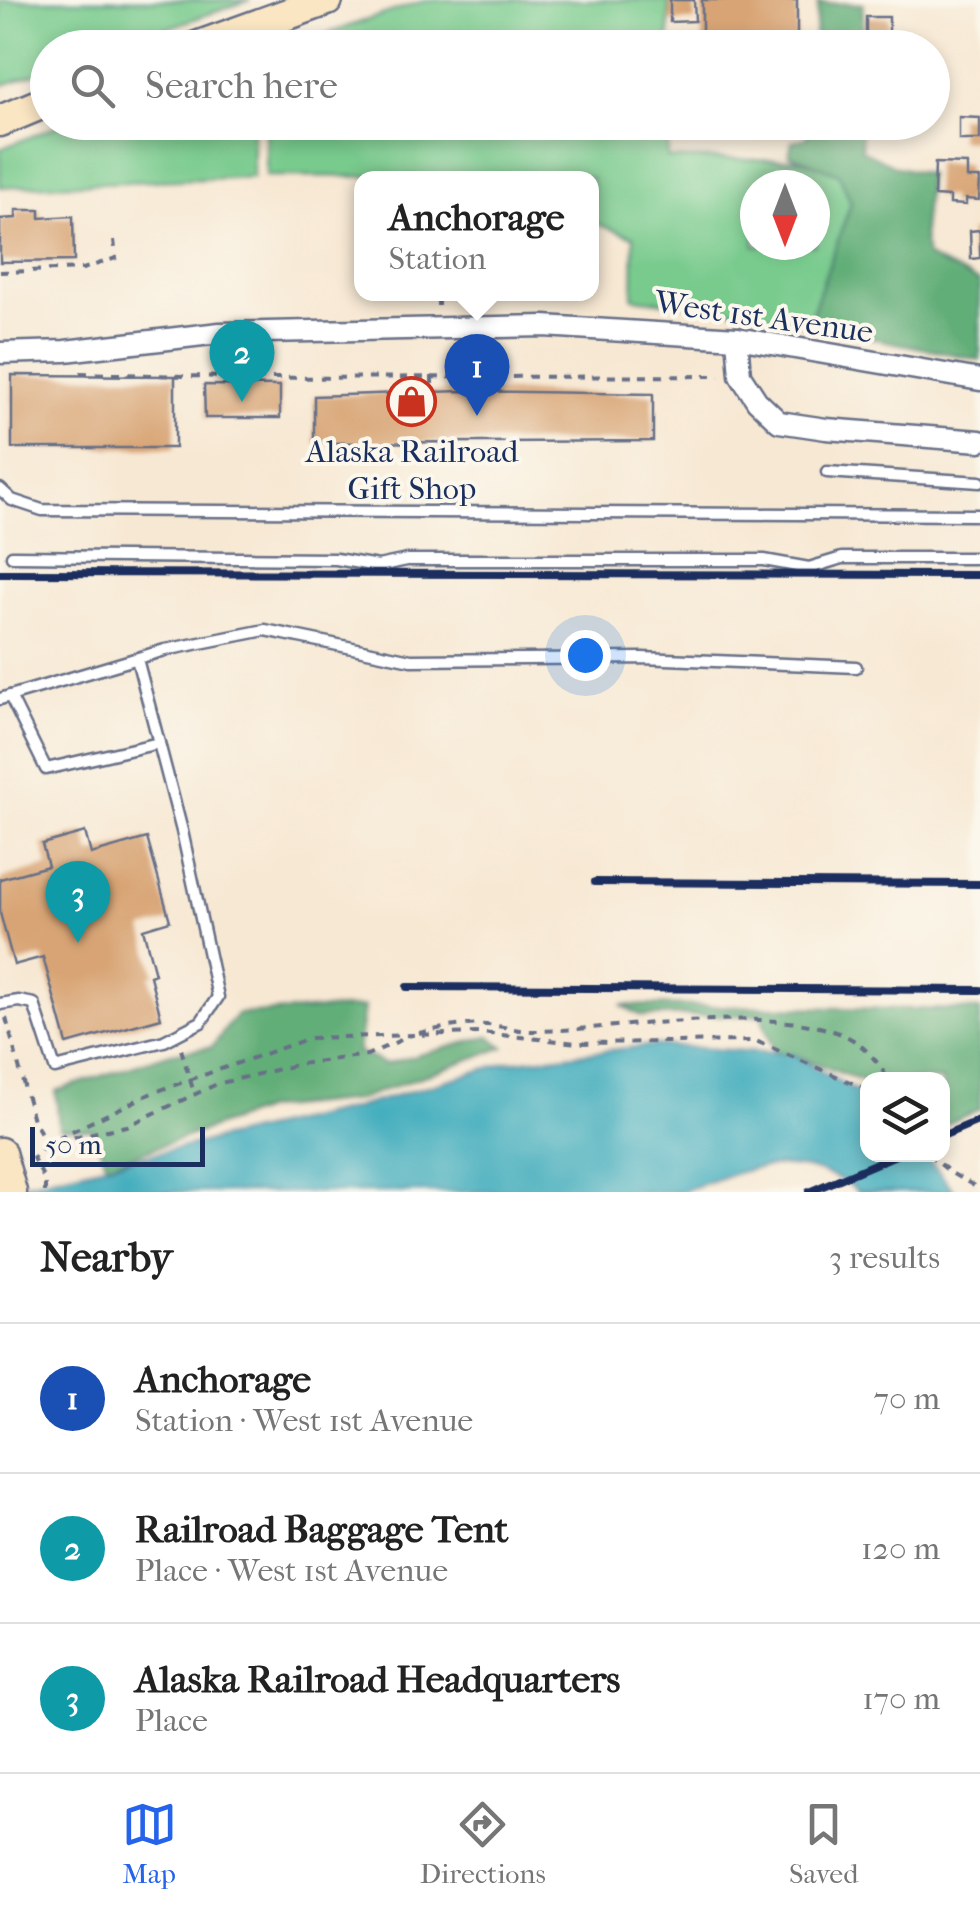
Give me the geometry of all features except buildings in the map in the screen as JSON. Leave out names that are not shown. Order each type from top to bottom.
[{"type":"street","points":[[244,30],[327,0]]},
{"type":"street","points":[[0,121],[30,108]]},
{"type":"street","name":"West 1st Avenue","points":[[0,353],[66,351],[220,333],[449,327],[609,329],[737,338],[980,380]]},
{"type":"street","points":[[737,338],[740,375],[757,401],[779,422],[980,440]]},
{"type":"lane","points":[[827,472],[980,482]]},
{"type":"lane","points":[[0,488],[12,500],[42,510],[980,516]]},
{"type":"lane","points":[[12,556],[336,559],[378,566],[407,560],[764,560],[810,568],[842,558],[980,558]]},
{"type":"lane","points":[[159,743],[46,769],[5,698],[137,658],[265,630],[411,660],[642,658],[856,667]]},
{"type":"lane","points":[[1,1004],[34,1004],[55,1068],[164,1041],[202,1022],[218,997],[182,831],[137,658]]},
{"type":"path","points":[[0,272],[82,269],[116,258],[114,240]]},
{"type":"path","points":[[438,301],[438,306]]},
{"type":"path","points":[[80,373],[259,378],[740,375]]},
{"type":"path","points":[[432,376],[432,394]]},
{"type":"path","points":[[1,1004],[37,1131],[47,1143]]},
{"type":"path","points":[[47,1143],[127,1126],[194,1093],[300,1064],[367,1055],[412,1034],[454,1025],[484,1024],[531,1031],[756,1020],[818,1027],[857,1042],[884,1072]]},
{"type":"path","points":[[45,1192],[45,1180],[33,1158],[47,1143],[152,1094],[310,1038],[482,1033],[576,1043],[756,1042],[860,1087]]},
{"type":"path","points":[[177,1034],[194,1093]]},
{"type":"path","points":[[939,1162],[980,1189]]},
{"type":"green space","points":[[0,0],[250,0],[162,30],[30,30],[30,76],[0,86]]},
{"type":"green space","points":[[426,0],[669,0],[669,30],[337,30]]},
{"type":"green space","points":[[818,3],[863,4],[862,30],[816,30]]},
{"type":"green space","points":[[30,137],[30,140],[253,140],[253,177],[0,187],[0,149]]},
{"type":"green space","points":[[266,140],[668,140],[668,158],[806,160],[830,170],[740,170],[740,260],[830,260],[830,170],[839,174],[851,203],[808,325],[742,311],[633,298],[634,237],[599,224],[599,171],[354,171],[354,177],[266,176]]},
{"type":"green space","points":[[861,140],[862,150],[897,167],[928,174],[924,247],[927,257],[980,282],[980,360],[808,325],[851,203],[839,174],[789,155],[792,141]]},
{"type":"green space","points":[[621,1005],[980,1010],[980,1109],[950,1123],[950,1072],[860,1072],[860,1080],[792,1054],[774,1052],[761,1015],[642,1016]]},
{"type":"green space","points":[[364,1007],[358,1052],[385,1064],[490,1036],[504,1047],[356,1100],[266,1109],[106,1165],[94,1130],[59,1128],[56,1091],[171,1053],[212,1047],[237,1014]]},
{"type":"water","points":[[654,1045],[792,1054],[860,1094],[860,1162],[931,1162],[955,1192],[857,1192],[848,1184],[811,1169],[773,1166],[736,1173],[679,1192],[0,1192],[354,1108],[508,1062]]},
{"type":"railway","points":[[0,573],[980,575]]},
{"type":"railway","points":[[595,882],[980,884]]},
{"type":"railway","points":[[407,987],[980,990]]},
{"type":"railway","points":[[950,1133],[980,1120]]},
{"type":"railway","points":[[809,1192],[879,1162]]},
{"type":"place","name":"Alaska Railroad Gift Shop","points":[[412,401]]},
{"type":"place","name":"Railroad Baggage Tent","points":[[242,402]]},
{"type":"place","name":"Anchorage","points":[[477,416]]},
{"type":"place","name":"Alaska Railroad Headquarters","points":[[78,943]]}]
